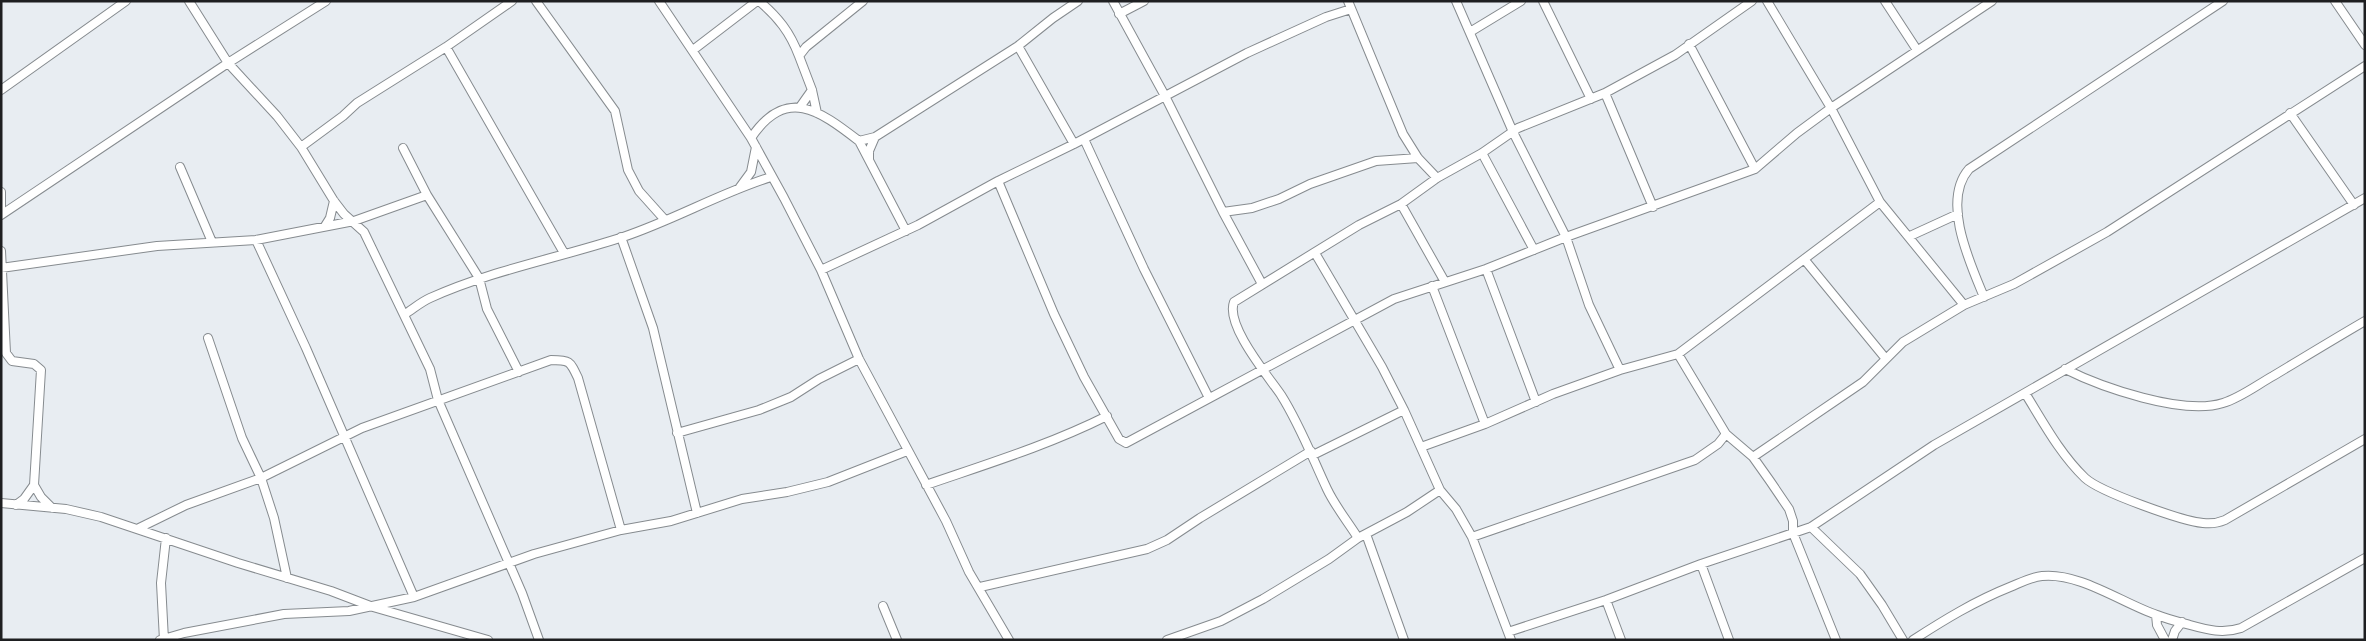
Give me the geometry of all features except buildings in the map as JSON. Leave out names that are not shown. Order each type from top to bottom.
[{"type":"street","points":[[1,90],[126,1]]},
{"type":"street","points":[[189,1],[228,63],[277,116],[301,147],[334,201],[344,214],[364,232],[430,369],[438,400],[539,640]]},
{"type":"street","points":[[1,215],[228,63],[326,1]]},
{"type":"street","points":[[301,147],[343,116],[357,103],[446,47],[512,1]]},
{"type":"street","points":[[536,1],[615,111],[628,170],[639,191],[665,220]]},
{"type":"street","points":[[659,1],[756,147],[821,270],[859,360],[946,521],[969,572],[980,587],[1009,640]]},
{"type":"street","points":[[692,50],[758,1],[776,15],[785,27],[812,90],[817,113]]},
{"type":"street","points":[[799,56],[806,47],[863,1]]},
{"type":"street","points":[[859,141],[875,137],[1018,46],[1078,1]]},
{"type":"street","points":[[1113,1],[1165,96],[1223,212],[1262,284]]},
{"type":"street","points":[[1119,14],[1144,1]]},
{"type":"street","points":[[1456,1],[1513,132],[1566,237],[1589,305],[1620,370]]},
{"type":"street","points":[[1470,32],[1521,1]]},
{"type":"street","points":[[1543,1],[1591,99]]},
{"type":"street","points":[[1358,538],[1328,490],[1312,453],[1282,396],[1262,369],[1241,334],[1232,309],[1234,302],[1359,225],[1401,204],[1437,178],[1482,154],[1513,132],[1533,121],[1605,93],[1675,55],[1752,1]]},
{"type":"street","points":[[1767,1],[1831,108],[1880,202],[1910,236],[1964,305]]},
{"type":"street","points":[[1885,1],[1917,50]]},
{"type":"street","points":[[998,181],[1054,314],[1084,377],[1119,439],[1126,443],[1394,299],[1486,269],[1566,237],[1756,169],[1797,133],[1831,108],[1992,1]]},
{"type":"street","points":[[1984,297],[1963,245],[1958,214],[1959,187],[1962,177],[1969,169],[2222,1]]},
{"type":"street","points":[[2335,1],[2365,45]]},
{"type":"street","points":[[821,270],[906,231],[998,181],[1084,139],[1247,53],[1350,5],[1402,134],[1418,158],[1437,178]]},
{"type":"street","points":[[1689,44],[1756,169]]},
{"type":"street","points":[[1018,46],[1074,144]]},
{"type":"street","points":[[446,47],[564,253]]},
{"type":"street","points":[[1753,457],[1863,382],[1904,342],[1964,305],[2014,284],[2106,232],[2365,66]]},
{"type":"street","points":[[800,107],[812,90]]},
{"type":"street","points":[[1605,93],[1653,206]]},
{"type":"street","points":[[750,138],[761,123],[782,110],[800,107],[817,113],[859,141],[906,231]]},
{"type":"street","points":[[2290,113],[2354,204]]},
{"type":"street","points":[[869,159],[869,150],[875,137]]},
{"type":"street","points":[[1084,139],[1144,269],[1209,398]]},
{"type":"street","points":[[740,187],[751,172],[756,147]]},
{"type":"street","points":[[403,148],[427,196],[479,278],[487,309],[519,372]]},
{"type":"street","points":[[1482,154],[1534,250]]},
{"type":"street","points":[[1223,212],[1252,208],[1279,199],[1310,184],[1376,161],[1418,158]]},
{"type":"street","points":[[180,167],[212,242]]},
{"type":"street","points":[[405,314],[428,298],[479,278],[621,238],[740,187],[771,177]]},
{"type":"street","points":[[1,192],[1,209]]},
{"type":"street","points":[[1,268],[101,253],[212,242],[256,240],[354,221],[427,196]]},
{"type":"street","points":[[1315,252],[1404,410],[1440,490],[1456,509],[1472,537],[1509,636],[1701,564],[1811,527],[1934,445],[2365,198]]},
{"type":"street","points":[[326,226],[334,201]]},
{"type":"street","points":[[1421,447],[1485,424],[1620,370],[1678,354],[1880,202]]},
{"type":"street","points":[[1401,204],[1445,282]]},
{"type":"street","points":[[1910,236],[1958,214]]},
{"type":"street","points":[[621,238],[653,328],[697,514]]},
{"type":"street","points":[[256,240],[345,436],[414,597]]},
{"type":"street","points":[[1,251],[6,353],[12,361],[34,364],[40,370],[34,485],[24,499],[16,505]]},
{"type":"street","points":[[1804,259],[1886,360]]},
{"type":"street","points":[[1486,269],[1536,402]]},
{"type":"street","points":[[1432,286],[1485,424]]},
{"type":"street","points":[[2064,369],[2102,385],[2148,399],[2197,407],[2212,405],[2223,403],[2252,388],[2365,321]]},
{"type":"street","points":[[208,338],[242,438],[261,478],[274,518],[288,578]]},
{"type":"street","points":[[1678,354],[1726,434],[1753,457],[1789,509],[1793,522],[1793,533],[1836,640]]},
{"type":"street","points":[[139,528],[186,505],[261,478],[381,420],[550,360],[564,360],[570,362],[581,386],[621,530]]},
{"type":"street","points":[[677,434],[759,410],[791,397],[819,379],[859,360]]},
{"type":"street","points":[[2025,393],[2058,445],[2085,478],[2097,486],[2148,507],[2202,523],[2218,523],[2225,520],[2365,439]]},
{"type":"street","points":[[980,587],[1147,549],[1184,530],[1200,518],[1312,453],[1404,410]]},
{"type":"street","points":[[926,485],[1043,444],[1079,430],[1107,416]]},
{"type":"street","points":[[1472,537],[1695,460],[1718,444],[1726,434]]},
{"type":"street","points":[[166,538],[160,583],[163,639],[184,633],[284,614],[330,613],[373,607],[414,597],[508,563],[621,530],[671,521],[742,499],[787,492],[828,482],[907,451]]},
{"type":"street","points":[[34,485],[41,497],[52,508]]},
{"type":"street","points":[[1168,640],[1221,621],[1263,599],[1329,559],[1358,538],[1407,512],[1440,490]]},
{"type":"street","points":[[1,503],[52,508],[101,517],[331,591],[373,607],[488,640]]},
{"type":"street","points":[[1811,527],[1860,574],[1902,640]]},
{"type":"street","points":[[1366,534],[1404,640]]},
{"type":"street","points":[[1913,640],[1955,613],[1992,594],[2033,577],[2043,576],[2062,576],[2156,615],[2217,632],[2229,632],[2241,628],[2365,558]]},
{"type":"street","points":[[1701,564],[1729,640]]},
{"type":"street","points":[[1606,600],[1622,640]]},
{"type":"street","points":[[883,606],[897,640]]},
{"type":"street","points":[[2156,615],[2157,625],[2165,640]]},
{"type":"street","points":[[2172,640],[2175,631],[2182,622]]}]
